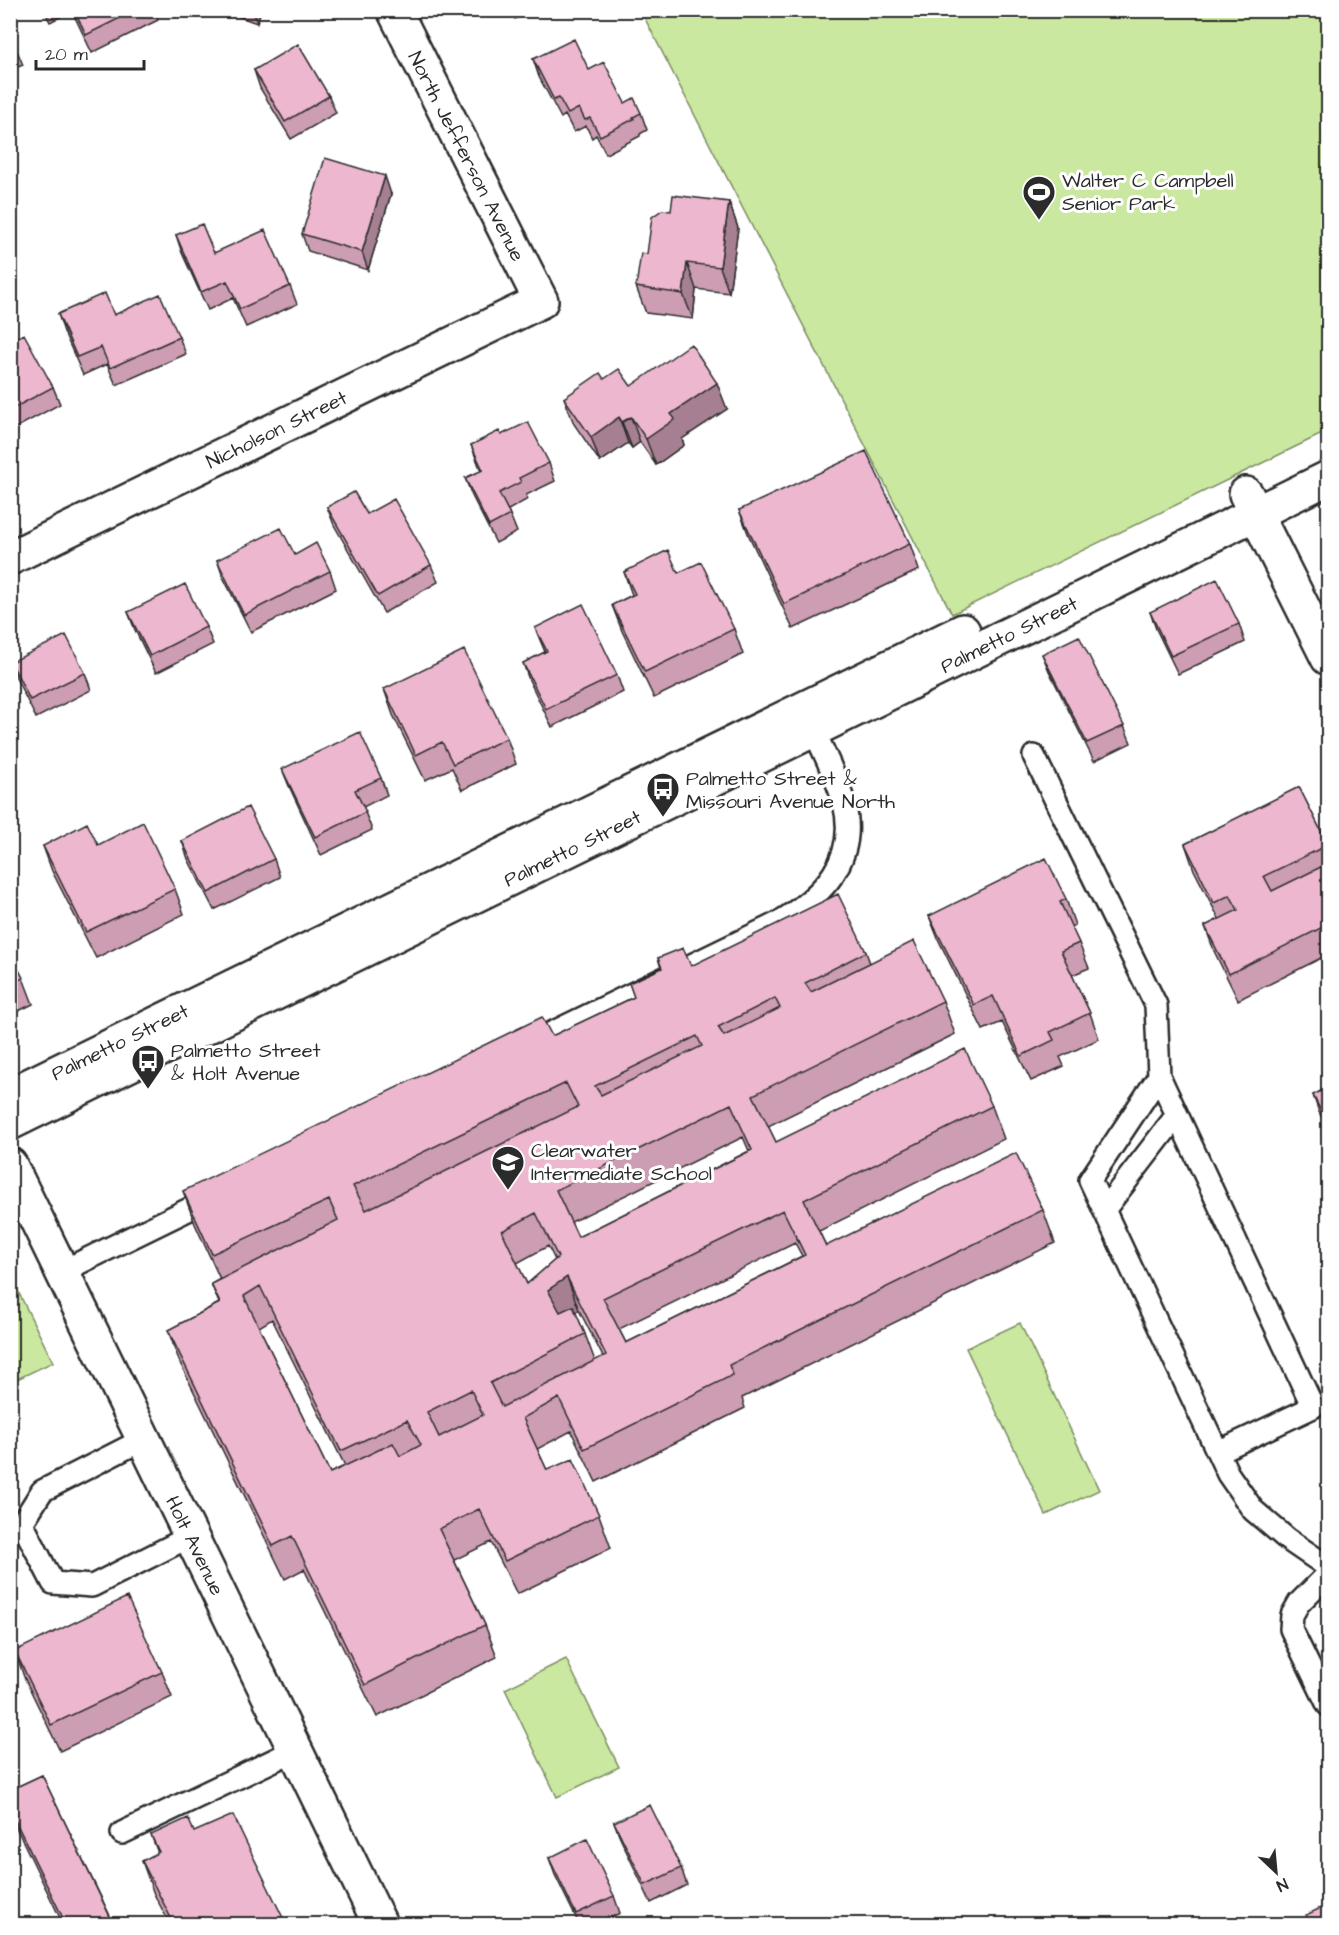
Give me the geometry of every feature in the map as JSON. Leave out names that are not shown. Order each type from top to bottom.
[{"type":"street","name":"North Jefferson Avenue","points":[[394,10],[541,301]]},
{"type":"street","name":"Nicholson Street","points":[[10,558],[541,301]]},
{"type":"street","name":"Palmetto Street","points":[[10,1123],[814,730],[1251,503],[1329,453]]},
{"type":"street","name":"Palmetto Street","points":[[10,1095],[1251,503],[1329,478]]},
{"type":"street","points":[[1251,503],[1329,658]]},
{"type":"street","name":"Holt Avenue","points":[[10,1165],[380,1924]]},
{"type":"lane","points":[[509,1054],[778,923],[798,911],[819,893],[832,879],[841,860],[846,841],[847,821],[837,784],[814,730]]},
{"type":"lane","points":[[1034,756],[1156,1005],[1160,1076],[1313,1407],[1218,1452]]},
{"type":"lane","points":[[1160,1076],[1090,1180],[1228,1474],[1253,1510],[1287,1539],[1329,1567]]},
{"type":"lane","points":[[1104,1210],[1177,1115]]},
{"type":"lane","points":[[63,1271],[229,1190]]},
{"type":"lane","points":[[144,1439],[42,1491],[22,1523],[53,1583],[92,1586],[191,1536]]},
{"type":"lane","points":[[1329,1574],[1299,1603],[1292,1615],[1291,1629],[1329,1705]]},
{"type":"lane","points":[[122,1833],[295,1750]]},
{"type":"green space","name":"Walter C Campbell Senior Park","points":[[641,11],[1328,11],[1328,431],[952,614]]},
{"type":"green space","points":[[10,1275],[53,1362],[11,1382],[10,1382]]},
{"type":"green space","points":[[1020,1323],[1099,1490],[1046,1515],[966,1348]]},
{"type":"green space","points":[[566,1659],[619,1767],[557,1797],[505,1689]]},
{"type":"building","points":[[74,10],[136,10],[86,35]]},
{"type":"building","points":[[10,34],[17,47],[10,50]]},
{"type":"building","points":[[574,39],[589,70],[604,62],[625,103],[634,98],[641,113],[633,117],[634,119],[600,136],[590,118],[585,120],[579,108],[568,114],[559,98],[554,100],[533,59]]},
{"type":"building","points":[[298,44],[329,96],[285,122],[254,70]]},
{"type":"building","points":[[325,158],[385,176],[362,252],[302,234]]},
{"type":"building","points":[[673,195],[729,202],[720,267],[687,263],[683,294],[636,287],[641,253],[647,254],[652,217],[662,210],[671,211]]},
{"type":"building","points":[[202,224],[214,253],[265,230],[290,286],[240,309],[227,281],[201,292],[176,235]]},
{"type":"building","points":[[105,293],[114,315],[160,294],[179,337],[110,368],[101,347],[77,357],[58,314]]},
{"type":"building","points":[[24,334],[53,387],[10,410],[10,341]]},
{"type":"building","points":[[691,344],[717,383],[671,414],[675,419],[646,439],[631,417],[622,422],[619,417],[591,437],[564,398],[600,373],[604,379],[619,369],[631,386]]},
{"type":"building","points":[[528,422],[549,463],[519,478],[521,482],[499,493],[510,515],[489,526],[465,478],[483,470],[471,445],[499,431],[501,435]]},
{"type":"building","points":[[866,451],[910,544],[784,604],[739,510]]},
{"type":"building","points":[[354,492],[367,514],[394,499],[431,565],[378,596],[327,507]]},
{"type":"building","points":[[281,528],[295,555],[316,543],[330,571],[244,615],[217,560]]},
{"type":"building","points":[[668,550],[678,573],[701,562],[734,629],[645,672],[612,605],[635,594],[624,572]]},
{"type":"building","points":[[1217,579],[1239,624],[1171,656],[1150,612]]},
{"type":"building","points":[[185,584],[206,627],[150,656],[128,612]]},
{"type":"building","points":[[583,604],[617,675],[546,709],[523,663],[547,651],[535,628]]},
{"type":"building","points":[[66,635],[85,673],[30,700],[11,662]]},
{"type":"building","points":[[1079,636],[1124,726],[1087,743],[1042,654]]},
{"type":"building","points":[[464,650],[507,738],[453,764],[442,742],[416,755],[384,689]]},
{"type":"building","points":[[360,732],[381,778],[355,790],[366,812],[315,837],[282,769]]},
{"type":"building","points":[[1299,787],[1328,845],[1264,876],[1272,891],[1329,863],[1329,924],[1229,974],[1205,926],[1238,910],[1230,895],[1214,903],[1185,844]]},
{"type":"building","points":[[248,807],[274,859],[208,893],[182,841]]},
{"type":"building","points":[[143,822],[175,889],[86,932],[43,846],[87,823],[98,845]]},
{"type":"building","points":[[1046,858],[1066,899],[1060,902],[1079,943],[1061,951],[1090,1013],[1050,1032],[1054,1040],[1021,1056],[993,996],[974,1005],[929,916]]},
{"type":"building","points":[[838,894],[866,952],[805,983],[811,992],[914,941],[943,1001],[753,1095],[776,1142],[965,1049],[992,1106],[804,1200],[826,1246],[1016,1153],[1043,1210],[729,1365],[733,1375],[584,1449],[559,1398],[523,1418],[547,1470],[573,1459],[599,1515],[505,1561],[479,1509],[439,1529],[485,1625],[365,1685],[292,1536],[273,1546],[168,1330],[220,1303],[211,1284],[338,1220],[329,1200],[212,1254],[183,1191],[542,1017],[552,1036],[634,997],[629,983],[662,968],[658,958],[683,948],[691,966]],"holes":[[[775,998],[780,1008],[724,1036],[718,1027]],[[697,1036],[702,1046],[601,1095],[595,1086]],[[566,1083],[578,1107],[366,1210],[353,1186]],[[731,1104],[752,1150],[578,1237],[556,1190]],[[783,1210],[805,1255],[626,1343],[603,1298]],[[536,1213],[558,1257],[527,1284],[502,1231]],[[567,1277],[606,1355],[502,1407],[490,1383],[585,1334],[573,1306],[560,1312],[548,1290]],[[260,1286],[341,1451],[407,1420],[421,1445],[400,1456],[393,1443],[330,1473],[244,1296]],[[471,1390],[483,1415],[439,1437],[427,1412]]]},
{"type":"building","points":[[10,953],[23,978],[10,984]]},
{"type":"building","points":[[1329,1087],[1329,1127],[1313,1095]]},
{"type":"building","points":[[127,1597],[162,1672],[51,1725],[15,1651]]},
{"type":"building","points":[[42,1775],[113,1923],[111,1924],[66,1924],[10,1810],[10,1790]]},
{"type":"building","points":[[650,1805],[681,1868],[645,1885],[614,1822]]},
{"type":"building","points":[[233,1815],[286,1924],[174,1924],[142,1861],[159,1852],[151,1835],[188,1818],[194,1832]]},
{"type":"building","points":[[587,1839],[614,1896],[576,1914],[549,1858]]},
{"type":"building","points":[[1329,1904],[1329,1924],[1311,1924],[1306,1915]]},
{"type":"place","name":"Walter C Campbell Senior Park","points":[[1039,221]]},
{"type":"place","name":"Palmetto Street & Missouri Avenue North","points":[[663,818]]},
{"type":"place","name":"Palmetto Street & Holt Avenue","points":[[148,1090]]},
{"type":"place","name":"Clearwater Intermediate School","points":[[508,1191]]}]
